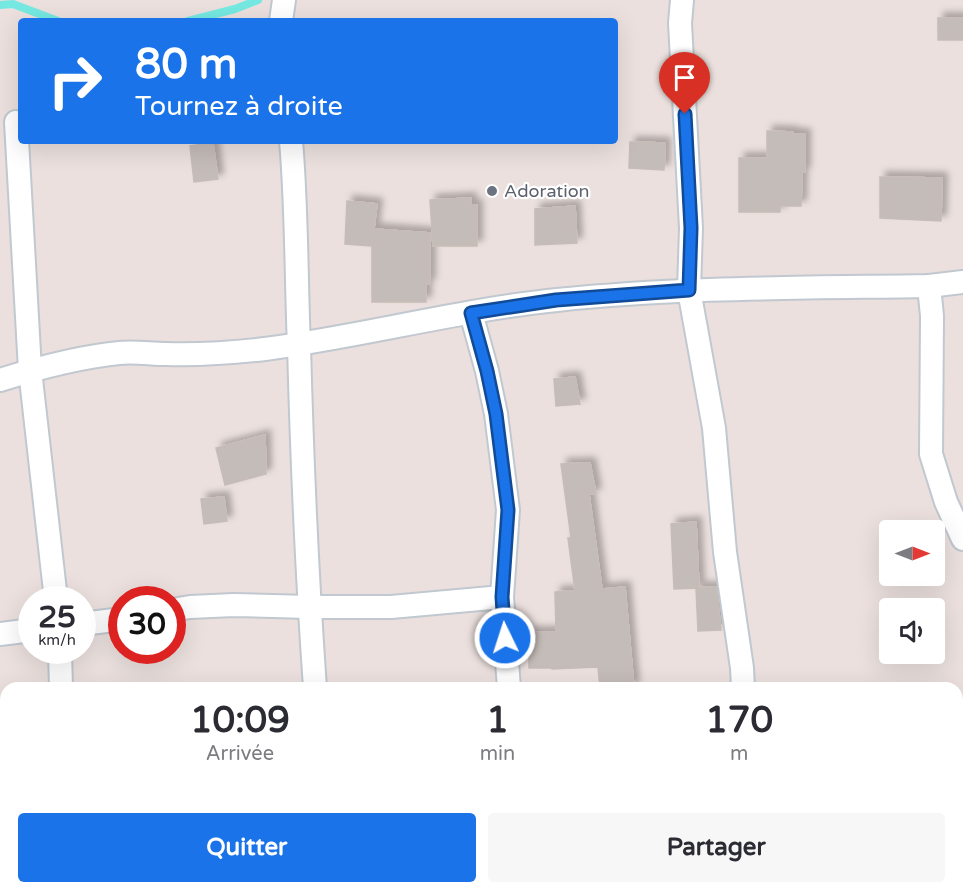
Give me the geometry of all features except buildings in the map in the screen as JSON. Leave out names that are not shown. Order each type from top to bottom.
[{"type":"street","points":[[281,18],[284,0]]},
{"type":"street","points":[[682,0],[680,23],[691,228],[689,290],[714,428],[725,552],[743,682]]},
{"type":"street","points":[[16,122],[30,370],[54,586]]},
{"type":"street","points":[[291,144],[309,607],[315,682]]},
{"type":"street","points":[[0,380],[30,370],[121,353],[219,354],[298,344],[556,300],[689,290],[929,286],[963,282]]},
{"type":"street","points":[[929,286],[932,316],[931,453],[946,502],[963,539]]},
{"type":"street","points":[[471,313],[496,414],[508,510],[502,597],[509,682]]},
{"type":"street","points":[[186,608],[234,604],[391,607],[502,597]]},
{"type":"street","points":[[0,634],[18,632]]},
{"type":"street","points":[[60,664],[61,682]]},
{"type":"waterway","points":[[200,18],[235,9],[258,0]]},
{"type":"waterway","points":[[0,5],[13,4],[50,18]]},
{"type":"place","name":"Adoration","points":[[492,191]]},
{"type":"route","points":[[505,638],[502,597],[508,510],[496,414],[471,313],[556,300],[689,290],[691,228],[685,114]]}]
